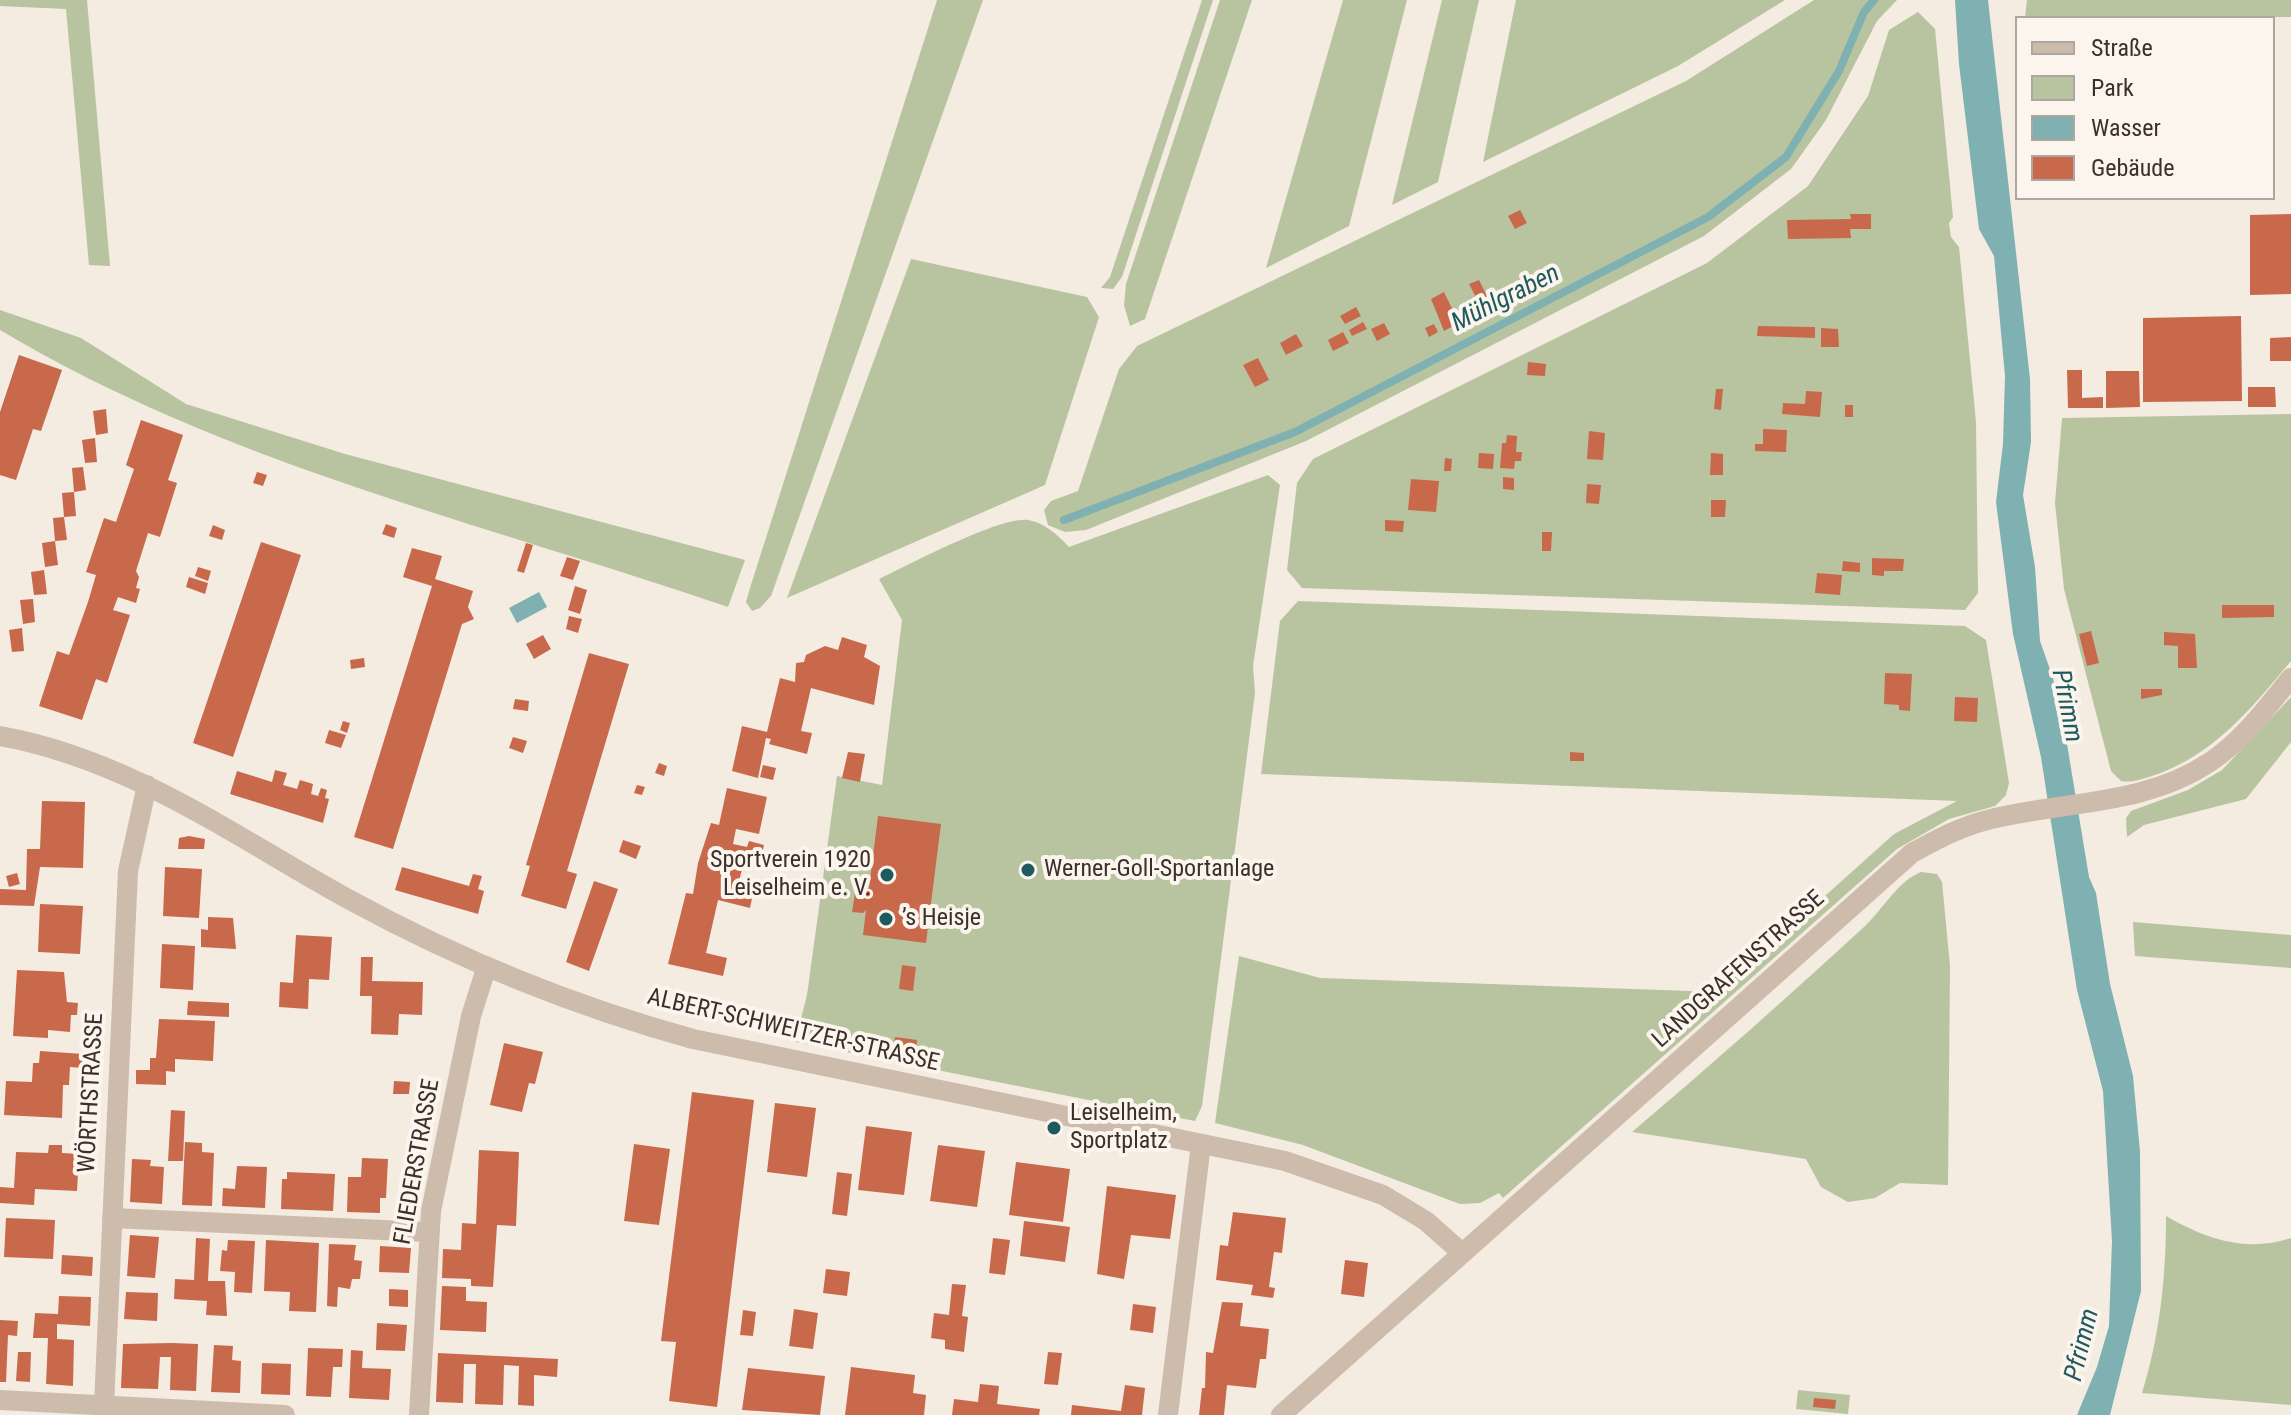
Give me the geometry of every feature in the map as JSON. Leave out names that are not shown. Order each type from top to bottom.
[{"type":"street","name":"LANDGRAFENSTRASSE","points":[[1281,1415],[1912,853],[1961,827],[2033,811],[2097,803],[2171,783],[2213,761],[2258,717],[2291,678]]},
{"type":"street","name":"ALBERT-SCHWEITZER-STRASSE","points":[[0,736],[93,762],[147,785],[348,899],[486,969],[632,1022],[693,1039],[1285,1161],[1383,1195],[1426,1221],[1462,1253]]},
{"type":"street","name":"WÖRTHSTRASSE","points":[[104,1405],[128,871],[147,785]]},
{"type":"street","name":"FLIEDERSTRASSE","points":[[419,1415],[428,1232],[471,1016],[486,969]]},
{"type":"street","points":[[1168,1415],[1201,1144]]},
{"type":"street","points":[[112,1218],[428,1232]]},
{"type":"street","points":[[0,1400],[61,1408],[104,1405],[285,1415]]},
{"type":"green space","points":[[0,0],[87,0],[110,266],[89,265],[66,9],[0,6]]},
{"type":"green space","points":[[937,0],[983,0],[771,596],[760,608],[752,611],[746,602],[750,588]]},
{"type":"green space","points":[[1202,0],[1213,0],[1122,277],[1113,289],[1101,288],[1110,277]]},
{"type":"green space","points":[[1220,0],[1252,0],[1145,319],[1130,326],[1124,305],[1126,284]]},
{"type":"green space","points":[[1343,0],[1407,0],[1349,226],[1266,268]]},
{"type":"green space","points":[[1442,0],[1479,0],[1438,182],[1392,205]]},
{"type":"green space","points":[[1516,0],[1785,0],[1678,66],[1483,162]]},
{"type":"green space","points":[[1814,0],[1897,0],[1877,21],[1826,120],[1791,169],[1704,236],[1306,441],[1086,530],[1065,532],[1048,525],[1044,510],[1051,501],[1078,491],[1119,369],[1137,346],[1686,81]]},
{"type":"green space","points":[[2027,0],[2291,0],[2291,17],[2025,16]]},
{"type":"green space","points":[[1918,12],[1935,29],[1953,217],[1949,223],[1951,237],[1959,247],[1976,422],[1978,593],[1965,610],[1302,588],[1287,570],[1297,483],[1313,459],[1707,263],[1808,186],[1868,96],[1889,30]]},
{"type":"green space","points":[[911,259],[1087,297],[1099,317],[1045,485],[787,598]]},
{"type":"green space","points":[[0,310],[81,338],[186,404],[345,454],[745,560],[728,607],[356,487],[174,418],[86,377],[0,330]]},
{"type":"green space","points":[[2291,414],[2291,661],[2246,713],[2213,743],[2174,767],[2141,779],[2121,781],[2111,771],[2064,589],[2055,503],[2062,418]]},
{"type":"green space","name":"Werner-Goll-Sportanlage","points":[[1268,475],[1280,485],[1253,666],[1255,693],[1202,1106],[1195,1121],[795,1042],[807,995],[837,776],[882,785],[902,620],[879,579],[976,533],[1015,521],[1028,520],[1040,524],[1069,547]]},
{"type":"green space","points":[[1298,601],[1965,626],[1986,640],[2009,783],[2006,795],[1995,806],[1949,819],[1897,849],[1503,1198],[1499,1193],[1480,1203],[1460,1204],[1303,1145],[1215,1123],[1239,956],[1320,978],[1718,992],[1894,834],[1957,801],[1261,774],[1280,621]]},
{"type":"green space","points":[[2291,697],[2291,742],[2246,799],[2144,825],[2127,837],[2126,818],[2131,811],[2188,790],[2222,770]]},
{"type":"green space","points":[[1921,872],[1937,874],[1942,882],[1950,966],[1948,1185],[1900,1183],[1875,1198],[1848,1202],[1821,1187],[1806,1159],[1632,1132],[1865,926],[1905,882]]},
{"type":"green space","points":[[2133,922],[2291,935],[2291,968],[2135,956]]},
{"type":"green space","points":[[2166,1216],[2211,1237],[2242,1244],[2291,1238],[2291,1405],[2142,1393],[2161,1306]]},
{"type":"green space","points":[[1798,1390],[1850,1395],[1848,1414],[1796,1409]]},
{"type":"water","points":[[1955,0],[1988,0],[2030,379],[2031,442],[2023,495],[2035,567],[2040,641],[2053,678],[2066,738],[2110,984],[2133,1076],[2140,1152],[2141,1291],[2110,1415],[2077,1415],[2097,1367],[2109,1326],[2112,1241],[2103,1091],[2077,990],[2041,757],[2013,634],[1996,502],[2003,444],[2005,376],[1994,256],[1979,229],[1959,64]]},
{"type":"water","points":[[539,592],[547,607],[517,623],[509,608]]},
{"type":"building","points":[[1520,210],[1527,223],[1515,229],[1508,216]]},
{"type":"building","points":[[1850,214],[1871,214],[1871,229],[1850,229],[1851,238],[1788,239],[1787,220],[1851,219]]},
{"type":"building","points":[[2291,214],[2291,294],[2250,295],[2250,215]]},
{"type":"building","points":[[1479,280],[1487,296],[1478,301],[1469,284]]},
{"type":"building","points":[[1444,292],[1459,323],[1444,331],[1431,299]]},
{"type":"building","points":[[1356,307],[1361,316],[1345,324],[1340,316]]},
{"type":"building","points":[[2241,316],[2242,401],[2143,402],[2143,318]]},
{"type":"building","points":[[1363,322],[1367,329],[1352,336],[1349,330]]},
{"type":"building","points":[[1384,323],[1390,334],[1377,341],[1371,329]]},
{"type":"building","points":[[1434,324],[1438,332],[1429,337],[1425,328]]},
{"type":"building","points":[[1758,326],[1815,327],[1815,338],[1757,336]]},
{"type":"building","points":[[1821,328],[1838,329],[1839,347],[1821,347]]},
{"type":"building","points":[[1343,332],[1349,343],[1333,351],[1328,340]]},
{"type":"building","points":[[1296,334],[1303,346],[1286,355],[1280,343]]},
{"type":"building","points":[[2291,337],[2291,361],[2270,361],[2270,338]]},
{"type":"building","points":[[19,355],[62,370],[41,431],[33,429],[16,480],[0,475],[0,412]]},
{"type":"building","points":[[1258,358],[1269,380],[1255,387],[1243,365]]},
{"type":"building","points":[[1528,362],[1546,364],[1545,376],[1527,375]]},
{"type":"building","points":[[2067,370],[2082,370],[2082,398],[2103,397],[2103,408],[2068,408]]},
{"type":"building","points":[[2106,371],[2139,371],[2140,407],[2106,408]]},
{"type":"building","points":[[2248,387],[2275,387],[2276,407],[2248,407]]},
{"type":"building","points":[[1716,389],[1723,389],[1721,410],[1714,409]]},
{"type":"building","points":[[1806,391],[1822,392],[1820,417],[1782,414],[1783,403],[1805,404]]},
{"type":"building","points":[[1845,405],[1853,405],[1853,417],[1845,417]]},
{"type":"building","points":[[106,409],[108,433],[96,435],[93,411]]},
{"type":"building","points":[[141,420],[183,435],[168,480],[177,483],[160,537],[148,533],[136,571],[139,577],[136,588],[140,589],[136,603],[118,597],[113,610],[130,615],[107,683],[96,679],[82,720],[39,706],[57,651],[69,655],[88,602],[96,575],[86,572],[104,518],[116,522],[134,469],[126,465]]},
{"type":"building","points":[[1763,429],[1787,430],[1786,452],[1755,451],[1755,444],[1763,444]]},
{"type":"building","points":[[1589,431],[1605,433],[1603,460],[1587,459]]},
{"type":"building","points":[[1507,435],[1517,436],[1516,452],[1522,452],[1521,461],[1515,461],[1514,469],[1500,468],[1502,443],[1506,443]]},
{"type":"building","points":[[95,438],[97,462],[85,463],[82,440]]},
{"type":"building","points":[[1479,453],[1494,454],[1493,469],[1478,468]]},
{"type":"building","points":[[1711,453],[1723,454],[1723,475],[1710,475]]},
{"type":"building","points":[[1445,458],[1452,459],[1451,471],[1444,471]]},
{"type":"building","points":[[83,467],[86,490],[74,492],[72,468]]},
{"type":"building","points":[[257,472],[267,475],[263,486],[253,483]]},
{"type":"building","points":[[1503,477],[1514,478],[1514,490],[1503,489]]},
{"type":"building","points":[[1411,479],[1439,481],[1436,512],[1408,510]]},
{"type":"building","points":[[1587,484],[1601,485],[1599,504],[1586,503]]},
{"type":"building","points":[[74,492],[76,516],[64,517],[62,493]]},
{"type":"building","points":[[1711,500],[1726,500],[1725,517],[1711,517]]},
{"type":"building","points":[[64,517],[67,540],[55,541],[53,518]]},
{"type":"building","points":[[1385,520],[1404,521],[1403,532],[1385,531]]},
{"type":"building","points":[[386,524],[397,528],[394,538],[382,534]]},
{"type":"building","points":[[213,525],[225,530],[222,540],[209,536]]},
{"type":"building","points":[[1542,532],[1552,532],[1551,551],[1542,551]]},
{"type":"building","points":[[55,541],[58,565],[45,567],[42,543]]},
{"type":"building","points":[[261,542],[301,555],[233,757],[193,743]]},
{"type":"building","points":[[526,543],[533,545],[524,573],[517,571]]},
{"type":"building","points":[[412,548],[442,556],[435,579],[473,591],[468,607],[474,619],[462,624],[393,849],[354,837],[432,586],[403,577]]},
{"type":"building","points":[[567,557],[580,561],[573,580],[560,576]]},
{"type":"building","points":[[1872,558],[1904,559],[1903,571],[1884,571],[1884,576],[1872,575]]},
{"type":"building","points":[[1843,561],[1860,563],[1860,572],[1842,571]]},
{"type":"building","points":[[198,567],[211,571],[208,581],[195,576]]},
{"type":"building","points":[[44,570],[47,594],[34,595],[31,572]]},
{"type":"building","points":[[1817,573],[1842,575],[1840,595],[1815,593]]},
{"type":"building","points":[[189,577],[208,583],[205,594],[186,587]]},
{"type":"building","points":[[575,586],[587,590],[580,614],[568,610]]},
{"type":"building","points":[[33,599],[35,622],[23,624],[20,600]]},
{"type":"building","points":[[2222,605],[2274,605],[2274,617],[2222,618]]},
{"type":"building","points":[[569,616],[582,619],[578,633],[566,629]]},
{"type":"building","points":[[22,628],[24,651],[12,652],[9,630]]},
{"type":"building","points":[[2091,631],[2099,663],[2087,666],[2079,634]]},
{"type":"building","points":[[2164,632],[2195,634],[2197,668],[2178,668],[2178,646],[2164,645]]},
{"type":"building","points":[[543,635],[551,649],[534,659],[526,644]]},
{"type":"building","points":[[842,637],[867,645],[864,657],[880,666],[874,705],[811,688],[801,731],[812,733],[807,754],[769,744],[771,739],[766,738],[758,778],[732,771],[742,726],[767,732],[780,678],[795,682],[796,663],[804,662],[806,655],[825,646],[838,650]]},
{"type":"building","points":[[589,653],[629,664],[567,871],[577,874],[566,909],[521,896],[530,866],[526,865]]},
{"type":"building","points":[[364,658],[365,667],[351,669],[350,660]]},
{"type":"building","points":[[1885,673],[1912,674],[1910,711],[1899,710],[1899,705],[1884,704]]},
{"type":"building","points":[[2141,689],[2162,689],[2162,695],[2141,699]]},
{"type":"building","points":[[1955,697],[1978,698],[1977,722],[1954,721]]},
{"type":"building","points":[[515,699],[529,701],[528,711],[513,709]]},
{"type":"building","points":[[343,721],[350,723],[347,733],[340,730]]},
{"type":"building","points":[[329,730],[346,735],[341,748],[325,743]]},
{"type":"building","points":[[513,737],[527,741],[523,753],[509,748]]},
{"type":"building","points":[[848,752],[865,754],[860,782],[842,778]]},
{"type":"building","points":[[1570,752],[1584,753],[1584,761],[1570,761]]},
{"type":"building","points":[[659,763],[667,766],[664,776],[655,773]]},
{"type":"building","points":[[763,765],[776,768],[773,780],[760,777]]},
{"type":"building","points":[[275,770],[287,773],[283,785],[297,789],[300,780],[313,784],[311,794],[318,796],[321,788],[327,790],[325,798],[329,799],[323,823],[230,794],[237,771],[272,782]]},
{"type":"building","points":[[637,785],[645,787],[642,795],[634,793]]},
{"type":"building","points":[[727,788],[767,797],[759,834],[736,829],[733,844],[747,847],[749,841],[764,845],[760,862],[745,858],[738,885],[754,889],[750,908],[718,900],[706,953],[727,958],[723,976],[668,964],[686,893],[693,894],[698,863],[711,823],[719,825]]},
{"type":"building","points":[[42,801],[85,802],[83,868],[40,867],[34,906],[0,905],[0,889],[26,890],[27,849],[40,849]]},
{"type":"building","name":"Sportverein 1920 Leiselheim e. V.","points":[[878,816],[941,824],[926,943],[863,935],[866,910],[863,913],[852,912],[856,887],[869,888]]},
{"type":"building","points":[[179,838],[205,839],[204,849],[178,849]]},
{"type":"building","points":[[623,840],[641,846],[636,859],[619,852]]},
{"type":"building","points":[[165,867],[202,869],[199,918],[163,916]]},
{"type":"building","points":[[402,867],[469,886],[473,874],[482,876],[478,889],[484,891],[478,914],[395,890]]},
{"type":"building","points":[[17,873],[20,884],[9,887],[6,876]]},
{"type":"building","points":[[594,881],[618,889],[589,971],[566,962]]},
{"type":"building","points":[[40,904],[83,906],[80,954],[38,952]]},
{"type":"building","points":[[208,917],[233,918],[236,949],[201,947],[201,929],[208,930]]},
{"type":"building","points":[[296,935],[332,937],[329,980],[309,979],[308,1009],[279,1007],[280,982],[293,983]]},
{"type":"building","points":[[162,944],[195,946],[193,990],[160,988]]},
{"type":"building","points":[[361,957],[373,957],[372,981],[423,982],[422,1015],[399,1014],[398,1035],[371,1034],[372,996],[360,996]]},
{"type":"building","points":[[902,965],[916,967],[913,991],[899,989]]},
{"type":"building","points":[[17,970],[64,972],[67,1002],[78,1003],[77,1015],[71,1015],[70,1032],[48,1030],[48,1038],[13,1036]]},
{"type":"building","points":[[188,1001],[229,1003],[229,1017],[187,1015]]},
{"type":"building","points":[[159,1019],[215,1021],[213,1061],[175,1059],[175,1072],[166,1071],[166,1085],[136,1084],[136,1070],[150,1070],[150,1058],[156,1058]]},
{"type":"building","points":[[822,1032],[838,1035],[837,1045],[821,1043]]},
{"type":"building","points":[[895,1037],[917,1040],[916,1053],[893,1050]]},
{"type":"building","points":[[504,1043],[543,1052],[535,1084],[529,1083],[522,1112],[490,1105]]},
{"type":"building","points":[[40,1051],[83,1054],[83,1068],[70,1067],[69,1085],[63,1085],[62,1118],[4,1115],[6,1081],[32,1082],[33,1063],[39,1063]]},
{"type":"building","points":[[394,1081],[410,1082],[409,1094],[393,1094]]},
{"type":"building","points":[[692,1092],[754,1100],[717,1407],[669,1401],[676,1342],[661,1341]]},
{"type":"building","points":[[775,1103],[816,1108],[807,1177],[767,1172]]},
{"type":"building","points":[[171,1110],[185,1111],[183,1161],[168,1161]]},
{"type":"building","points":[[866,1126],[912,1132],[904,1195],[858,1190]]},
{"type":"building","points":[[185,1142],[202,1143],[202,1152],[214,1153],[212,1206],[182,1205]]},
{"type":"building","points":[[634,1144],[670,1149],[659,1225],[624,1221]]},
{"type":"building","points":[[49,1145],[62,1145],[62,1153],[79,1154],[77,1191],[35,1189],[34,1205],[0,1203],[0,1187],[14,1188],[16,1152],[48,1153]]},
{"type":"building","points":[[938,1145],[985,1151],[977,1207],[930,1201]]},
{"type":"building","points":[[479,1150],[519,1152],[516,1226],[497,1225],[493,1287],[471,1286],[471,1279],[442,1278],[443,1249],[461,1250],[462,1223],[476,1224]]},
{"type":"building","points":[[362,1158],[388,1159],[386,1198],[380,1198],[380,1213],[347,1212],[348,1177],[361,1177]]},
{"type":"building","points":[[132,1159],[151,1160],[150,1166],[164,1167],[162,1204],[130,1202]]},
{"type":"building","points":[[409,1159],[423,1162],[416,1193],[402,1190]]},
{"type":"building","points":[[1016,1162],[1070,1169],[1063,1222],[1009,1215]]},
{"type":"building","points":[[237,1166],[267,1167],[265,1208],[222,1206],[223,1188],[235,1189]]},
{"type":"building","points":[[287,1172],[335,1174],[333,1211],[281,1209],[282,1179],[287,1179]]},
{"type":"building","points":[[837,1172],[852,1174],[847,1216],[832,1214]]},
{"type":"building","points":[[1107,1186],[1176,1195],[1170,1239],[1131,1235],[1124,1279],[1097,1274]]},
{"type":"building","points":[[1233,1212],[1286,1218],[1282,1253],[1274,1252],[1269,1287],[1275,1288],[1273,1298],[1251,1295],[1253,1285],[1216,1280],[1220,1245],[1228,1246]]},
{"type":"building","points":[[6,1218],[55,1220],[53,1259],[4,1257]]},
{"type":"building","points":[[1024,1221],[1070,1227],[1065,1262],[1020,1256]]},
{"type":"building","points":[[130,1235],[159,1237],[155,1278],[127,1276]]},
{"type":"building","points":[[196,1238],[210,1239],[208,1281],[225,1281],[227,1316],[206,1315],[207,1301],[174,1299],[175,1279],[194,1280]]},
{"type":"building","points":[[993,1238],[1010,1240],[1005,1275],[989,1273]]},
{"type":"building","points":[[228,1240],[255,1241],[252,1293],[234,1292],[235,1272],[220,1271],[222,1250],[227,1251]]},
{"type":"building","points":[[266,1240],[319,1243],[316,1312],[289,1311],[290,1292],[264,1291]]},
{"type":"building","points":[[329,1244],[356,1245],[354,1260],[362,1261],[360,1279],[352,1279],[350,1289],[338,1287],[337,1307],[327,1306]]},
{"type":"building","points":[[380,1246],[411,1248],[409,1273],[379,1272]]},
{"type":"building","points":[[62,1255],[93,1257],[92,1276],[61,1274]]},
{"type":"building","points":[[1345,1260],[1368,1263],[1364,1297],[1341,1294]]},
{"type":"building","points":[[826,1269],[850,1272],[847,1296],[823,1293]]},
{"type":"building","points":[[952,1284],[966,1285],[962,1316],[968,1317],[964,1352],[945,1349],[945,1340],[931,1338],[934,1313],[949,1315]]},
{"type":"building","points":[[442,1286],[466,1287],[466,1301],[487,1302],[486,1332],[440,1330]]},
{"type":"building","points":[[389,1289],[408,1290],[408,1307],[389,1306]]},
{"type":"building","points":[[126,1292],[158,1293],[157,1321],[124,1319]]},
{"type":"building","points":[[59,1296],[91,1297],[90,1326],[57,1324],[57,1339],[74,1340],[73,1386],[46,1384],[48,1338],[33,1338],[35,1313],[58,1314]]},
{"type":"building","points":[[1222,1302],[1243,1303],[1240,1326],[1269,1329],[1266,1359],[1260,1359],[1256,1388],[1227,1385],[1224,1415],[1199,1415],[1202,1388],[1205,1388],[1206,1352],[1213,1353]]},
{"type":"building","points":[[1133,1304],[1156,1307],[1153,1333],[1130,1330]]},
{"type":"building","points":[[794,1309],[818,1313],[813,1349],[789,1346]]},
{"type":"building","points":[[743,1310],[756,1312],[753,1336],[740,1335]]},
{"type":"building","points":[[0,1320],[18,1321],[17,1336],[8,1335],[6,1382],[0,1382]]},
{"type":"building","points":[[377,1323],[407,1325],[405,1351],[376,1350]]},
{"type":"building","points":[[123,1344],[198,1344],[196,1391],[170,1390],[171,1357],[160,1357],[158,1389],[121,1388]]},
{"type":"building","points":[[214,1345],[233,1346],[232,1360],[241,1361],[240,1393],[211,1392]]},
{"type":"building","points":[[308,1348],[343,1349],[342,1367],[333,1367],[331,1397],[306,1396]]},
{"type":"building","points":[[351,1350],[363,1351],[362,1368],[391,1369],[389,1400],[349,1398]]},
{"type":"building","points":[[18,1352],[31,1352],[30,1382],[16,1381]]},
{"type":"building","points":[[1048,1352],[1062,1353],[1058,1385],[1044,1384]]},
{"type":"building","points":[[438,1353],[558,1359],[557,1377],[534,1375],[534,1406],[518,1405],[519,1366],[504,1365],[503,1405],[475,1404],[476,1364],[464,1364],[463,1403],[436,1402]]},
{"type":"building","points":[[262,1363],[291,1364],[290,1395],[261,1394]]},
{"type":"building","points":[[851,1367],[915,1375],[913,1393],[926,1395],[924,1415],[845,1415]]},
{"type":"building","points":[[748,1368],[825,1376],[820,1415],[742,1410]]},
{"type":"building","points":[[980,1384],[999,1386],[997,1404],[1040,1409],[1039,1415],[952,1415],[954,1399],[978,1402]]},
{"type":"building","points":[[1125,1385],[1145,1388],[1142,1415],[1071,1415],[1072,1405],[1121,1411]]},
{"type":"building","points":[[1814,1398],[1836,1400],[1835,1409],[1813,1407]]},
{"type":"waterway","name":"Mühlgraben","points":[[1064,520],[1295,432],[1708,217],[1786,157],[1839,71],[1864,12],[1874,0]]},
{"type":"place","name":"Werner-Goll-Sportanlage","points":[[1028,870]]},
{"type":"place","name":"Sportverein 1920 Leiselheim e. V.","points":[[887,875]]},
{"type":"place","name":"’s Heisje","points":[[886,919]]},
{"type":"place","name":"Leiselheim, Sportplatz","points":[[1054,1128]]},
{"type":"water label","name":"Pfrimm","points":[[2066,706]]},
{"type":"water label","name":"Pfrimm","points":[[2083,1345]]}]
